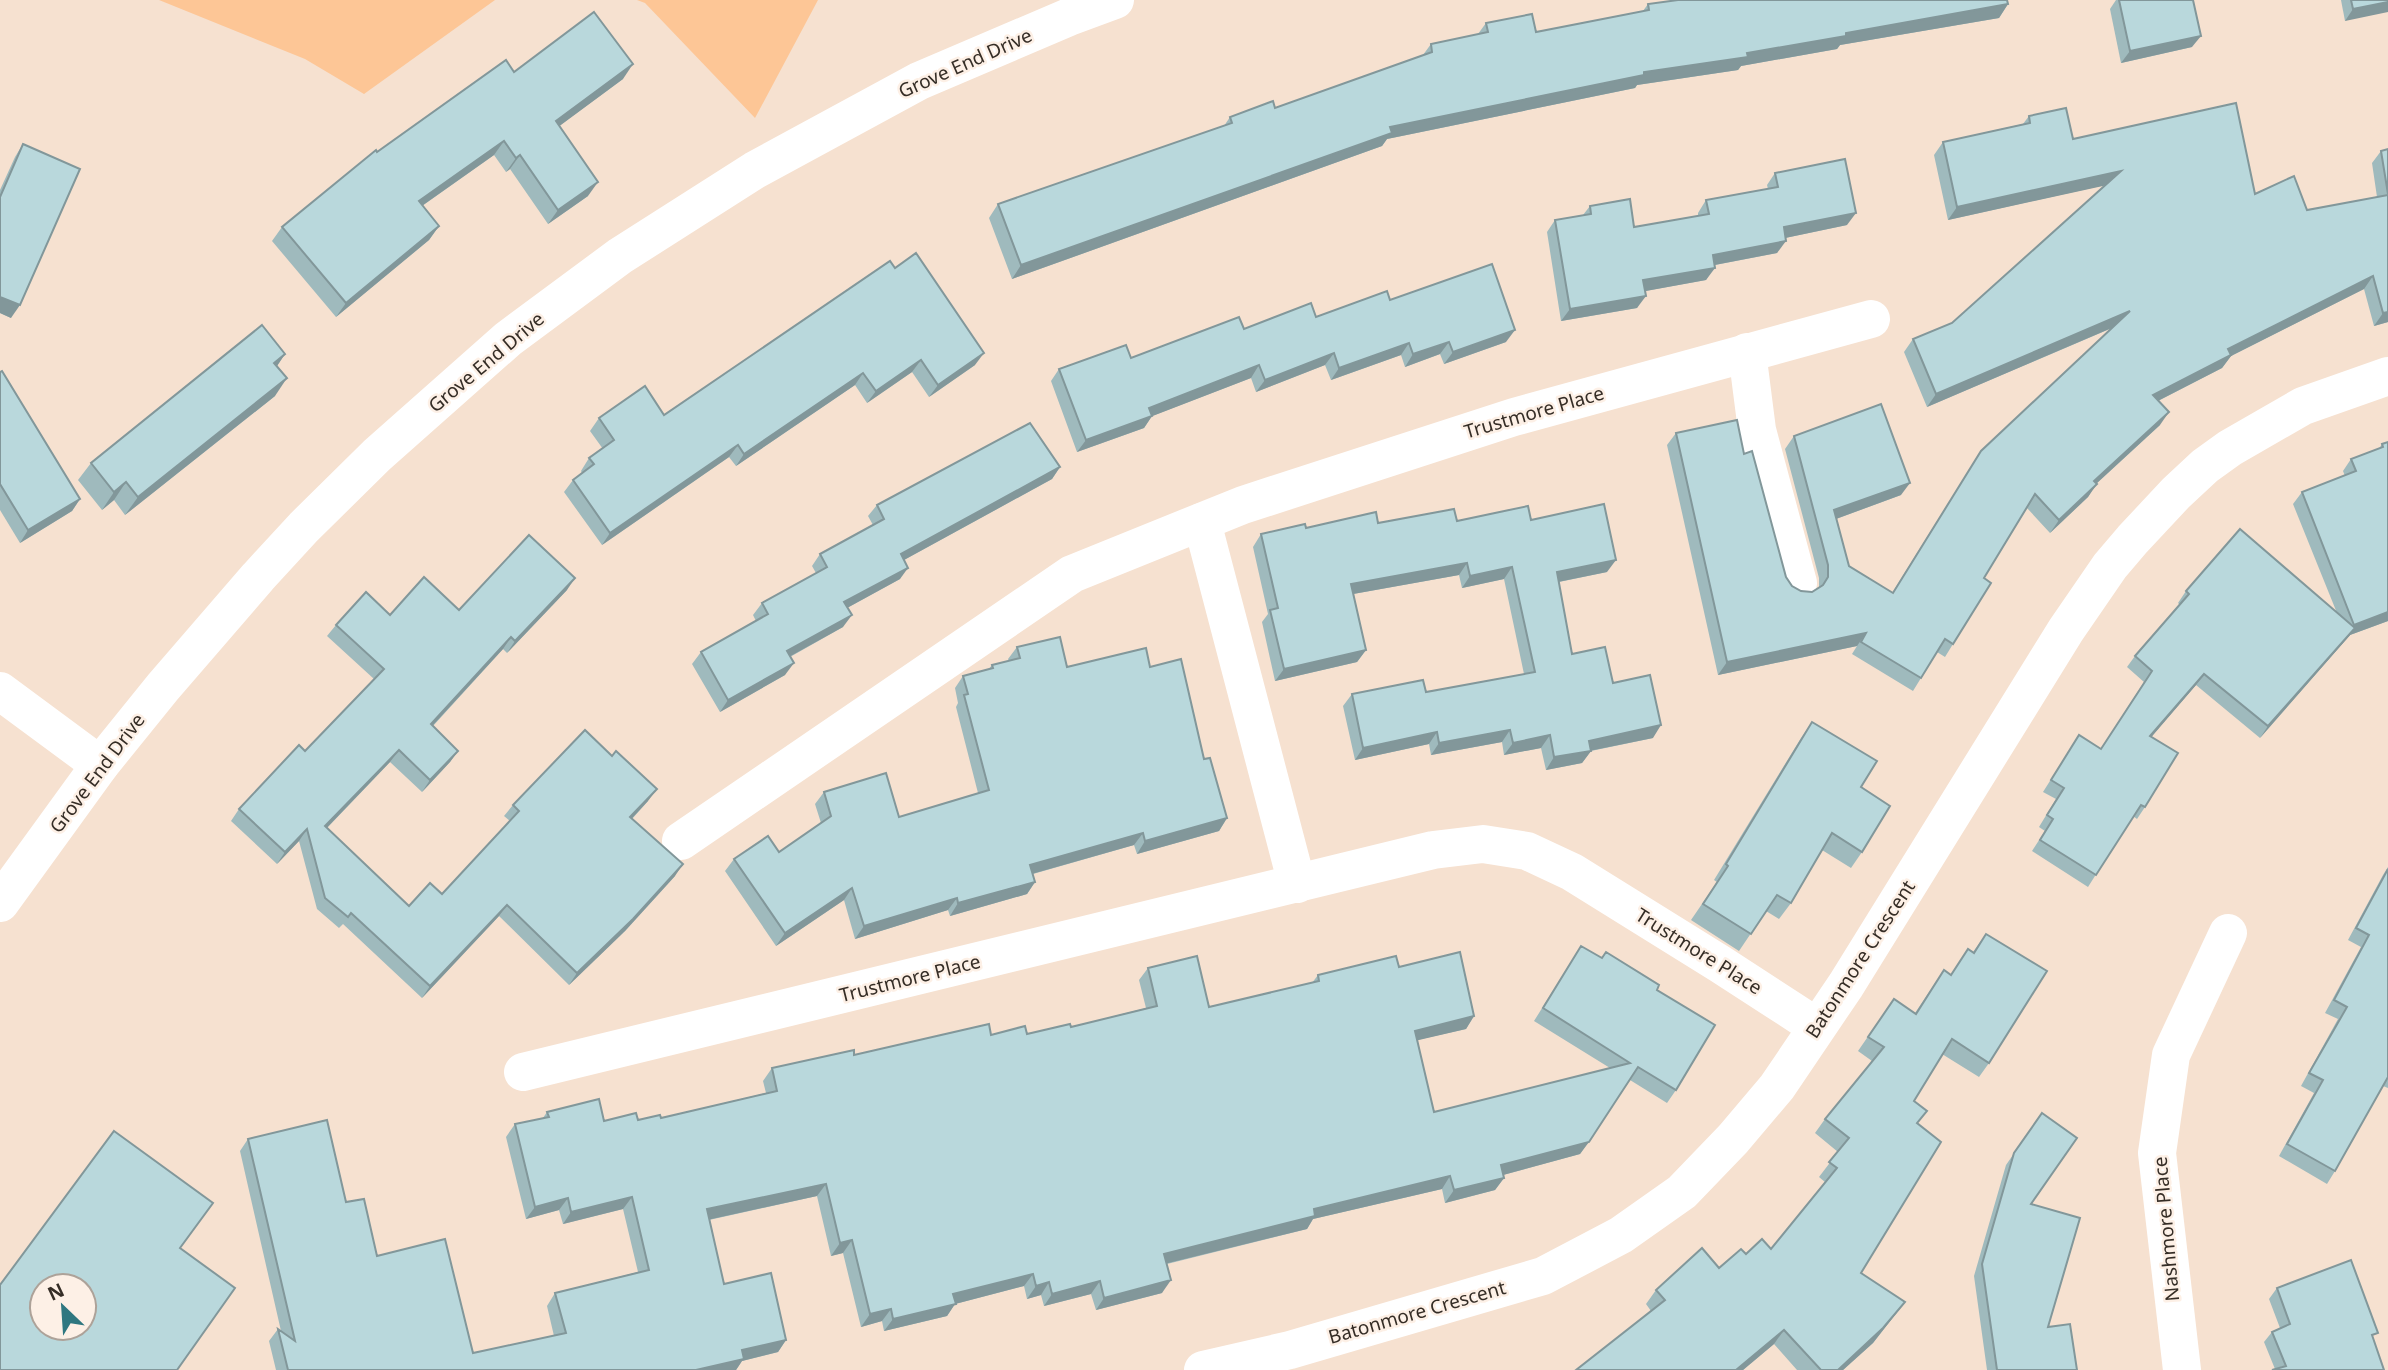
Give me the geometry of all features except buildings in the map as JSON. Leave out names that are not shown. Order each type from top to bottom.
[{"type":"street","name":"Grove End Drive","points":[[0,903],[100,765],[163,687],[304,527],[377,455],[508,339],[620,256],[755,170],[919,81],[1115,0]]},
{"type":"street","name":"Trustmore Place","points":[[681,841],[1072,575],[1243,505],[1514,417],[1871,319]]},
{"type":"street","points":[[1747,352],[1756,430],[1798,583]]},
{"type":"street","name":"Batonmore Crescent","points":[[1203,1370],[1290,1350],[1542,1276],[1621,1236],[1682,1192],[1734,1139],[1777,1087],[1933,846],[2066,630],[2110,566],[2151,517],[2205,466],[2261,429],[2303,406],[2388,376]]},
{"type":"street","points":[[1202,522],[1297,884]]},
{"type":"street","points":[[0,691],[100,765]]},
{"type":"street","name":"Trustmore Place","points":[[523,1072],[1433,850],[1483,844],[1527,851],[1572,872],[1817,1027]]},
{"type":"street","name":"Nashmore Place","points":[[2182,1370],[2157,1153],[2171,1055],[2228,933]]},
{"type":"shaded area","points":[[159,0],[495,0],[364,94],[305,59]]},
{"type":"shaded area","points":[[637,0],[818,0],[755,118],[645,3]]}]
